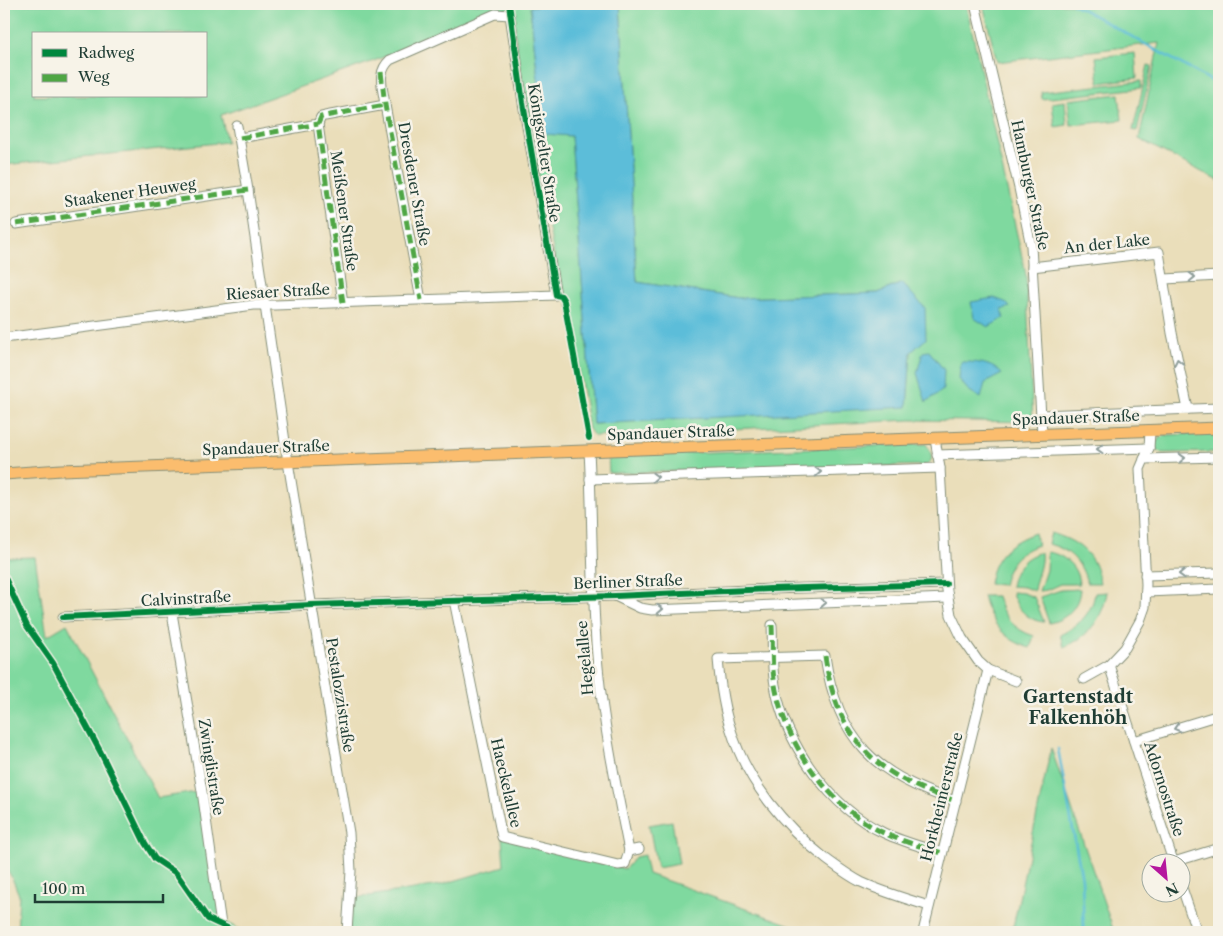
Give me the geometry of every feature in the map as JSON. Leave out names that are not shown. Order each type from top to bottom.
[{"type":"main road","name":"Spandauer Straße","points":[[4,474],[1219,428]]},
{"type":"street","name":"Hamburger Straße","points":[[975,4],[1031,246],[1042,434]]},
{"type":"street","name":"Königszelter Straße","points":[[381,72],[390,60],[495,14],[510,15],[556,295]]},
{"type":"street","name":"Dresdener Straße","points":[[381,72],[385,105],[421,300]]},
{"type":"street","points":[[240,138],[318,124],[321,118],[325,116],[385,105]]},
{"type":"street","name":"Meißener Straße","points":[[318,124],[343,303]]},
{"type":"street","points":[[237,126],[288,462]]},
{"type":"street","name":"Staakener Heuweg","points":[[16,224],[248,190]]},
{"type":"street","name":"An der Lake","points":[[1032,266],[1159,252],[1165,279],[1172,333],[1188,409]]},
{"type":"street","points":[[1165,279],[1219,276]]},
{"type":"street","name":"Riesaer Straße","points":[[4,338],[254,305],[556,295]]},
{"type":"street","name":"Spandauer Straße","points":[[1041,415],[1219,408]]},
{"type":"street","points":[[1084,679],[1110,665],[1125,648],[1136,631],[1144,607],[1146,592],[1140,470],[1149,448],[1150,431]]},
{"type":"street","points":[[935,439],[940,468],[946,584],[951,615],[962,638],[978,661],[988,670],[1016,681]]},
{"type":"street","points":[[937,455],[1149,448]]},
{"type":"street","name":"Hegelallee","points":[[589,451],[594,596],[601,694],[634,850]]},
{"type":"street","points":[[1144,459],[1219,457]]},
{"type":"street","name":"Pestalozzistraße","points":[[288,462],[349,834],[351,871],[347,932]]},
{"type":"street","points":[[590,480],[940,468]]},
{"type":"street","points":[[1145,576],[1219,573]]},
{"type":"street","name":"Berliner Straße","points":[[311,605],[946,584]]},
{"type":"street","points":[[1146,592],[1219,589]]},
{"type":"street","name":"Berliner Straße","points":[[615,596],[640,608],[652,610],[948,598]]},
{"type":"street","name":"Haeckelallee","points":[[454,600],[502,837],[618,866],[625,864],[634,850]]},
{"type":"street","name":"Calvinstraße","points":[[63,617],[311,605]]},
{"type":"street","name":"Zwinglistraße","points":[[172,613],[202,791],[221,925]]},
{"type":"street","points":[[772,624],[775,686],[788,728],[803,758],[829,792],[864,821],[883,832],[909,843],[942,853]]},
{"type":"street","points":[[929,906],[860,882],[842,871],[799,836],[777,813],[761,792],[731,731],[724,706],[718,659],[825,656],[828,678],[836,703],[844,720],[862,747],[887,770],[908,783],[929,793],[956,801]]},
{"type":"street","name":"Adornostraße","points":[[1110,665],[1171,854]]},
{"type":"street","name":"Horkheimerstraße","points":[[923,932],[988,670]]},
{"type":"street","points":[[1134,741],[1219,714]]},
{"type":"street","points":[[1190,858],[1219,848]]},
{"type":"street","points":[[1187,904],[1197,932]]},
{"type":"green space","points":[[4,4],[547,4],[530,7],[544,133],[571,136],[593,424],[907,406],[911,352],[902,283],[878,293],[739,298],[637,282],[620,4],[966,4],[1026,275],[1033,422],[910,420],[594,436],[589,429],[568,303],[560,287],[525,102],[511,8],[496,11],[374,61],[221,115],[227,142],[4,165]]},
{"type":"green space","points":[[983,4],[1219,4],[1219,181],[1139,139],[1159,43],[997,62]]},
{"type":"green space","points":[[1135,53],[1137,78],[1099,83],[1096,57]]},
{"type":"green space","points":[[1148,65],[1152,66],[1137,131],[1133,130]]},
{"type":"green space","points":[[1141,81],[1141,88],[1042,99],[1041,92]]},
{"type":"green space","points":[[1119,94],[1122,120],[1071,125],[1068,100]]},
{"type":"green space","points":[[1065,101],[1067,125],[1055,127],[1052,103]]},
{"type":"green space","points":[[1219,433],[1219,452],[1163,453],[1156,449],[1155,445],[1159,438],[1166,435]]},
{"type":"green space","points":[[926,444],[932,458],[927,465],[609,473],[608,456]]},
{"type":"green space","points":[[1035,533],[1038,545],[1024,551],[1014,560],[1003,585],[989,584],[994,565],[1004,551],[1017,541]]},
{"type":"green space","points":[[1051,533],[1077,544],[1084,550],[1094,564],[1100,583],[1087,583],[1082,569],[1069,553],[1048,544]]},
{"type":"green space","points":[[1041,552],[1041,562],[1034,591],[1024,587],[1011,586],[1017,569],[1021,564]]},
{"type":"green space","points":[[1047,552],[1059,555],[1069,562],[1076,572],[1079,584],[1060,584],[1047,590],[1039,591],[1046,570]]},
{"type":"green space","points":[[35,557],[47,636],[67,624],[158,798],[202,791],[216,888],[226,922],[244,932],[17,932],[19,895],[4,864],[4,558]]},
{"type":"green space","points":[[1080,589],[1077,601],[1070,612],[1061,619],[1049,623],[1040,597],[1061,590]]},
{"type":"green space","points":[[1012,592],[1034,597],[1044,622],[1033,619],[1023,612],[1016,603]]},
{"type":"green space","points":[[1107,592],[1102,610],[1093,626],[1081,638],[1064,647],[1060,635],[1073,628],[1083,618],[1091,607],[1095,593]]},
{"type":"green space","points":[[983,596],[997,596],[1002,609],[1010,621],[1020,630],[1034,636],[1030,648],[1021,645],[999,629],[990,614]]},
{"type":"green space","points":[[1051,748],[1114,932],[1012,932]]},
{"type":"green space","points":[[672,821],[679,864],[657,868],[649,825]]},
{"type":"green space","points":[[502,837],[625,869],[635,857],[644,855],[648,874],[810,932],[347,932],[349,899],[440,885],[504,866]]},
{"type":"water","points":[[547,4],[620,4],[637,282],[739,298],[878,293],[902,283],[925,308],[926,339],[911,352],[907,407],[593,424],[571,136],[544,134],[530,7]]},
{"type":"water","points":[[994,298],[1005,302],[1010,307],[1002,310],[1004,318],[988,327],[974,318],[971,302]]},
{"type":"water","points":[[929,351],[944,370],[943,390],[926,402],[917,373],[923,352]]},
{"type":"water","points":[[961,362],[988,365],[1002,374],[985,383],[981,398],[968,390],[959,379]]},
{"type":"waterway","points":[[1073,4],[1219,85]]},
{"type":"waterway","points":[[1058,749],[1082,879],[1084,932]]},
{"type":"marked path","points":[[381,72],[385,105],[421,300]]},
{"type":"marked path","points":[[343,303],[318,124],[321,117],[385,105]]},
{"type":"marked path","points":[[240,138],[318,124]]},
{"type":"marked path","points":[[16,224],[248,190]]},
{"type":"marked path","points":[[772,625],[773,670],[780,707],[789,730],[813,772],[828,791],[864,822],[891,836],[942,853]]},
{"type":"marked path","points":[[825,656],[839,711],[865,751],[883,767],[904,780],[956,801]]},
{"type":"cycle path","points":[[509,4],[523,103],[556,295],[561,296],[564,301],[589,438]]},
{"type":"cycle path","points":[[4,576],[27,626],[53,663],[155,859],[176,873],[208,919],[236,932]]},
{"type":"cycle path","points":[[63,617],[311,605],[946,584]]},
{"type":"district","name":"Gartenstadt Falkenhöh","points":[[1078,708]]}]
